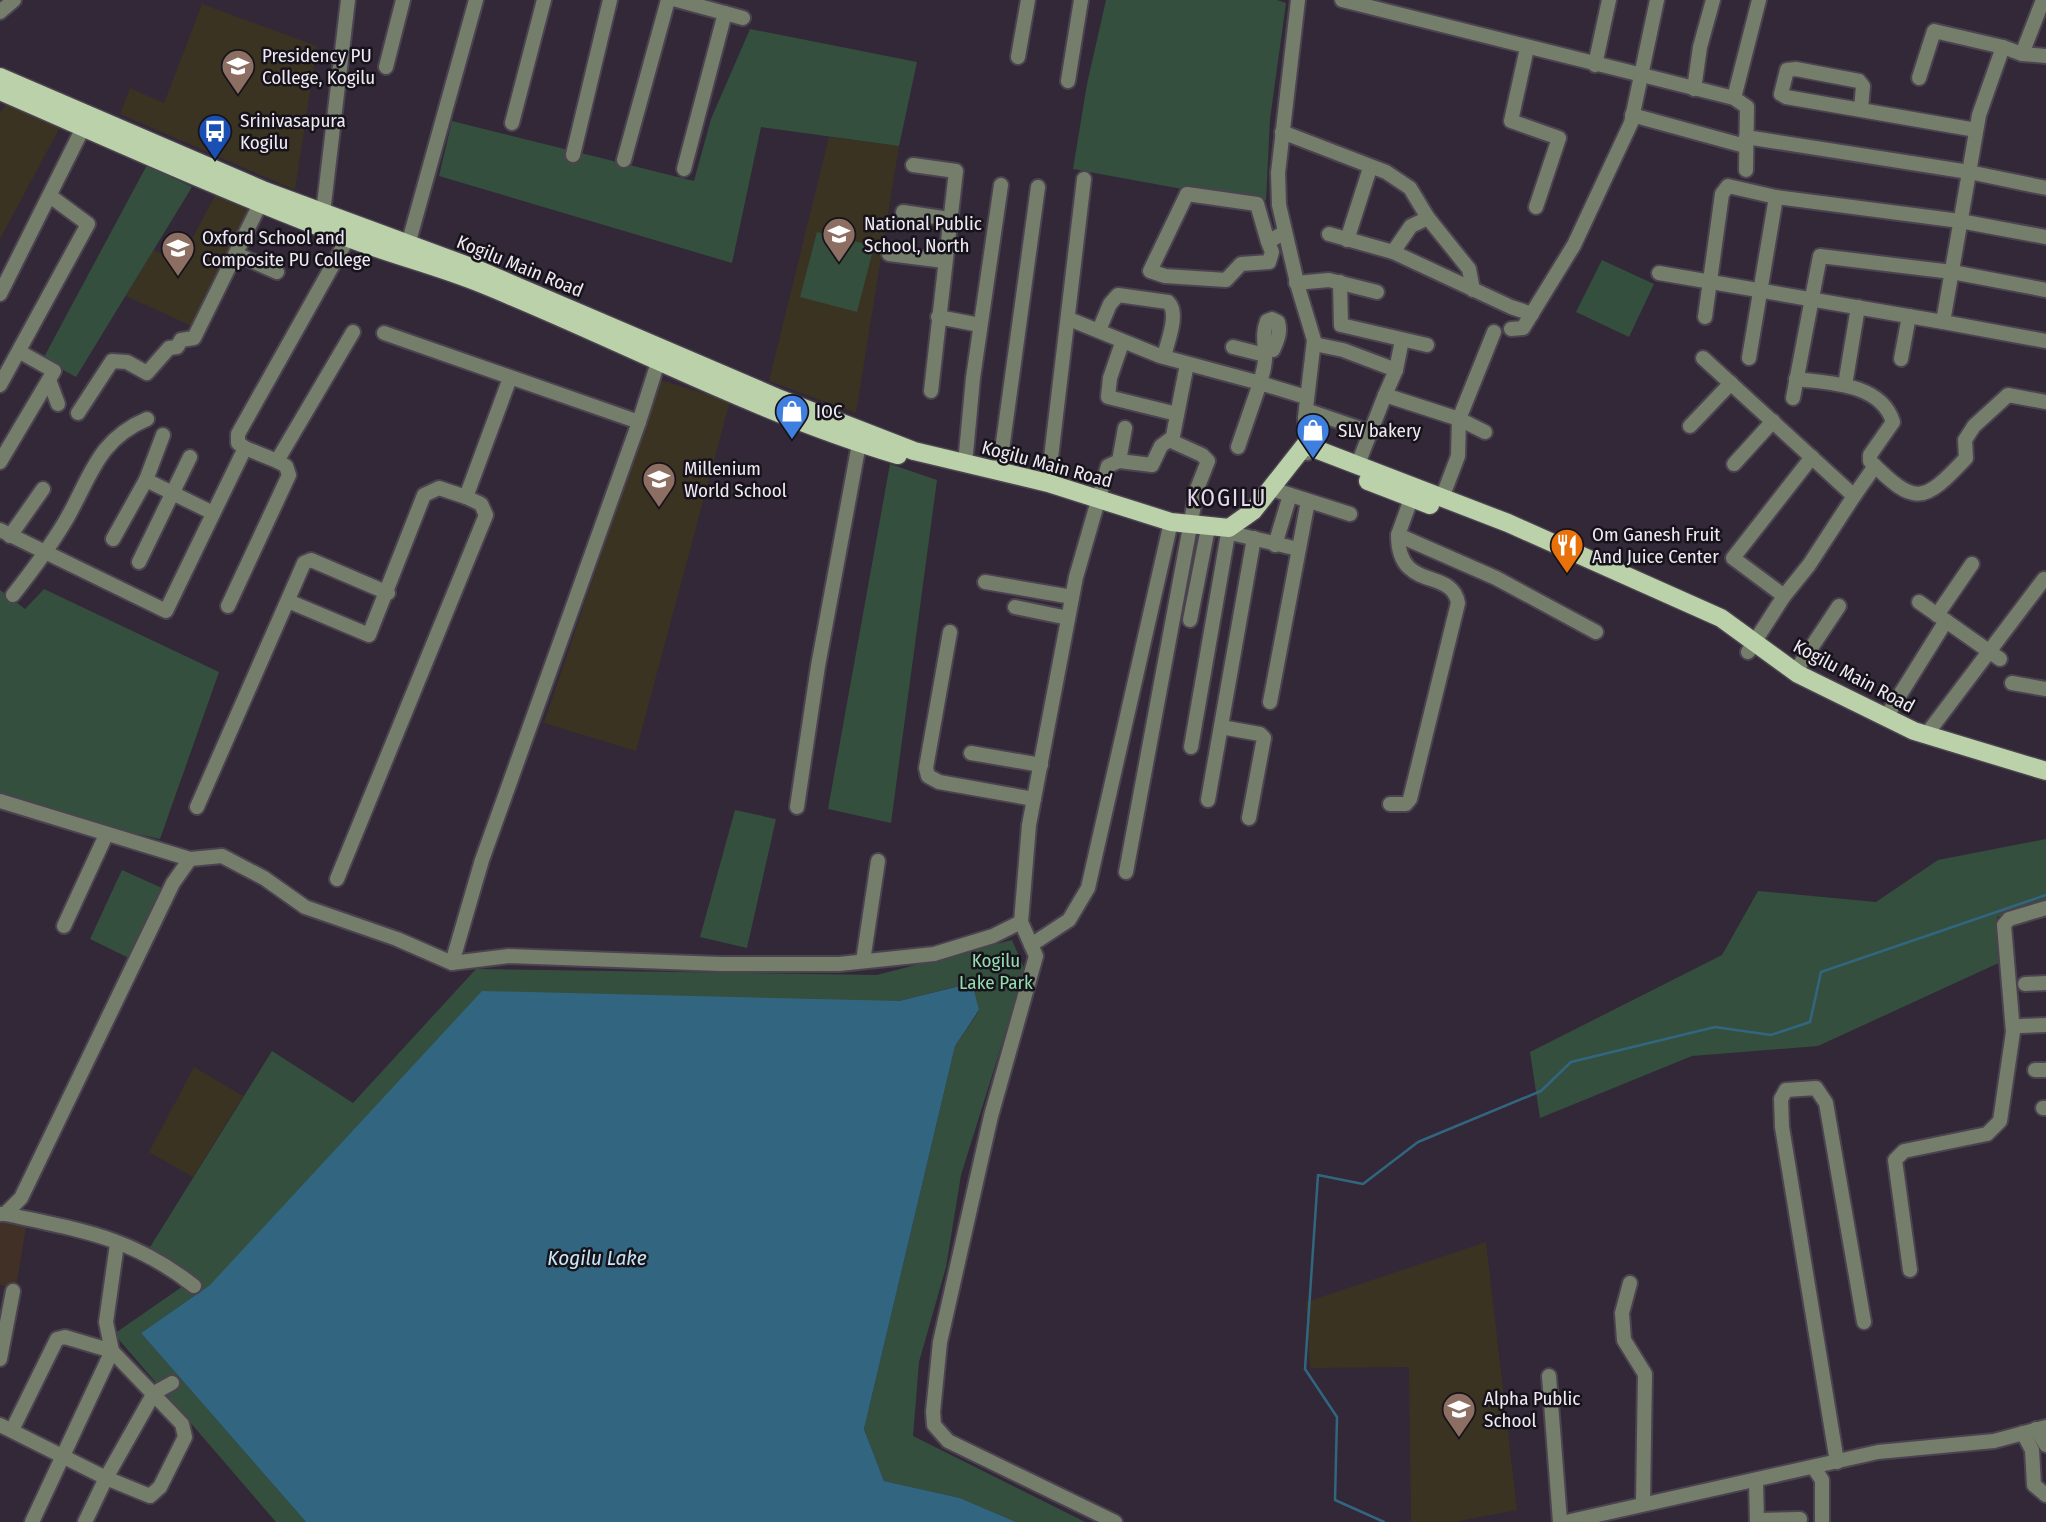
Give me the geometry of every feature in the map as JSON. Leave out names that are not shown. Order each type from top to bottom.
[{"type":"main road","name":"Kogilu Main Road","points":[[0,77],[348,238],[479,270],[780,399],[861,437],[1048,483],[1098,502],[1171,524],[1199,529],[1231,529]]},
{"type":"main road","name":"Kogilu Main Road","points":[[0,91],[83,128],[263,197],[323,213],[659,359],[962,475],[1098,502]]},
{"type":"main road","name":"Kogilu Main Road","points":[[1306,449],[1358,464],[1411,499],[1504,533],[1716,626],[1795,671],[1926,735],[2046,771]]},
{"type":"main road","name":"Kogilu Main Road","points":[[1306,449],[1386,482],[1442,498],[1508,523],[1721,618],[1793,682],[1910,740],[2046,781]]},
{"type":"main road","points":[[1231,529],[1249,520],[1282,493],[1306,449]]},
{"type":"main road","points":[[1231,529],[1253,511],[1306,449]]},
{"type":"street","points":[[0,12],[14,0]]},
{"type":"street","points":[[323,213],[348,0]]},
{"type":"street","points":[[386,67],[403,0]]},
{"type":"street","points":[[406,251],[476,0]]},
{"type":"street","points":[[512,123],[544,0]]},
{"type":"street","points":[[573,155],[610,0]]},
{"type":"street","points":[[624,160],[668,0]]},
{"type":"street","points":[[677,0],[743,18]]},
{"type":"street","points":[[1018,57],[1028,0]]},
{"type":"street","points":[[1069,81],[1081,0]]},
{"type":"street","points":[[1298,0],[1278,173],[1279,205],[1314,344],[1306,403],[1306,449]]},
{"type":"street","points":[[1342,0],[1641,77],[1734,98],[1747,107],[1746,170]]},
{"type":"street","points":[[1595,65],[1609,0]]},
{"type":"street","points":[[1511,329],[1523,328],[1574,245],[1632,115],[1657,0]]},
{"type":"street","points":[[1694,89],[1700,47],[1713,0]]},
{"type":"street","points":[[1734,98],[1759,0]]},
{"type":"street","points":[[2022,54],[2043,0]]},
{"type":"street","points":[[684,169],[726,13]]},
{"type":"street","points":[[1919,78],[1934,31],[2022,54],[2046,57]]},
{"type":"street","points":[[1943,322],[1976,130],[2003,47]]},
{"type":"street","points":[[1527,48],[1511,121],[1559,138],[1536,207]]},
{"type":"street","points":[[1861,109],[1863,86],[1859,80],[1796,69],[1787,70],[1781,94],[1861,109],[1976,130]]},
{"type":"street","points":[[1632,115],[1746,141],[1969,172],[2046,188]]},
{"type":"street","points":[[0,294],[83,128]]},
{"type":"street","points":[[1282,132],[1386,172],[1410,188],[1428,218],[1469,269],[1473,290]]},
{"type":"street","points":[[913,165],[956,171],[937,317],[931,391]]},
{"type":"street","points":[[1346,240],[1370,168]]},
{"type":"street","points":[[1048,483],[1084,179]]},
{"type":"street","points":[[965,464],[980,325],[1001,185]]},
{"type":"street","points":[[1705,317],[1725,188],[1728,186],[1776,197],[1960,221],[2046,237]]},
{"type":"street","points":[[999,472],[1038,187]]},
{"type":"street","points":[[1187,194],[1257,204],[1268,242],[1272,252],[1269,262],[1241,264],[1226,280],[1165,276],[1150,271],[1187,194]]},
{"type":"street","points":[[0,385],[88,224],[50,196]]},
{"type":"street","points":[[78,413],[112,361],[127,362],[147,373],[169,348],[177,347],[181,340],[194,338],[263,197]]},
{"type":"street","points":[[1749,358],[1776,197]]},
{"type":"street","points":[[903,212],[949,219]]},
{"type":"street","points":[[1393,252],[1411,226],[1428,218]]},
{"type":"street","points":[[1268,242],[1285,232]]},
{"type":"street","points":[[1329,234],[1393,252],[1473,290],[1532,313]]},
{"type":"street","points":[[228,606],[289,475],[286,466],[238,443],[238,434],[348,238]]},
{"type":"street","points":[[236,254],[277,272]]},
{"type":"street","points":[[889,254],[944,261]]},
{"type":"street","points":[[1793,398],[1818,258],[1824,255],[1952,272],[2046,290]]},
{"type":"street","points":[[1659,273],[2046,341]]},
{"type":"street","points":[[1297,282],[1316,279],[1377,292]]},
{"type":"street","points":[[1340,282],[1341,325],[1427,345]]},
{"type":"street","points":[[1098,330],[1110,304],[1118,295],[1168,302],[1173,310],[1173,318],[1164,357]]},
{"type":"street","points":[[1845,385],[1858,307]]},
{"type":"street","points":[[1901,359],[1909,316]]},
{"type":"street","points":[[937,317],[980,325]]},
{"type":"street","points":[[1069,319],[1122,343],[1260,383],[1370,432]]},
{"type":"street","points":[[278,461],[353,332]]},
{"type":"street","points":[[1442,498],[1458,456],[1459,419],[1494,332]]},
{"type":"street","points":[[384,334],[639,422]]},
{"type":"street","points":[[1358,464],[1396,370],[1402,340]]},
{"type":"street","points":[[1122,343],[1110,377],[1108,397],[1177,414]]},
{"type":"street","points":[[1314,344],[1396,370]]},
{"type":"street","points":[[1233,347],[1265,353],[1260,383],[1238,447]]},
{"type":"street","points":[[0,462],[54,371],[20,352]]},
{"type":"street","points":[[1703,358],[1854,496]]},
{"type":"street","points":[[452,963],[485,849],[639,422],[659,359]]},
{"type":"street","points":[[1172,441],[1187,364]]},
{"type":"street","points":[[466,497],[510,378]]},
{"type":"street","points":[[1796,379],[1845,385],[1868,393],[1892,418],[1890,427],[1870,455],[1875,466],[1900,491],[1924,494],[1940,485],[1966,457],[1965,440],[1974,426],[2008,395],[2046,402]]},
{"type":"street","points":[[49,380],[58,404]]},
{"type":"street","points":[[1690,426],[1731,383]]},
{"type":"street","points":[[1385,395],[1459,419],[1485,432]]},
{"type":"street","points":[[13,596],[46,553],[104,448],[124,429],[147,419]]},
{"type":"street","points":[[1734,464],[1773,421]]},
{"type":"street","points":[[1119,461],[1125,428]]},
{"type":"street","points":[[113,540],[146,480],[163,435]]},
{"type":"street","points":[[797,807],[818,666],[861,437]]},
{"type":"street","points":[[1115,1522],[948,1441],[934,1425],[940,1342],[991,1116],[1036,956],[1021,922],[1034,799],[1072,597],[1108,466],[1119,461],[1152,465],[1165,440],[1202,455],[1208,461],[1197,489],[1199,529],[1190,620]]},
{"type":"street","points":[[43,489],[5,533],[166,611],[245,448]]},
{"type":"street","points":[[139,562],[190,457]]},
{"type":"street","points":[[1784,596],[1733,558],[1812,457]]},
{"type":"street","points":[[1751,647],[1875,466]]},
{"type":"street","points":[[146,480],[213,513]]},
{"type":"street","points":[[288,601],[369,635],[388,593],[424,495],[439,488],[481,504],[486,515],[337,879]]},
{"type":"street","points":[[1275,545],[1282,493],[1350,514]]},
{"type":"street","points":[[1390,804],[1406,804],[1410,799],[1458,603],[1456,595],[1449,587],[1412,571],[1402,563],[1398,554],[1398,536],[1411,499]]},
{"type":"street","points":[[1270,702],[1308,501]]},
{"type":"street","points":[[1031,945],[1069,920],[1088,888],[1171,524]]},
{"type":"street","points":[[1126,872],[1199,529]]},
{"type":"street","points":[[1231,529],[1235,534],[1298,549]]},
{"type":"street","points":[[1191,747],[1231,529]]},
{"type":"street","points":[[1398,536],[1496,578],[1596,632]]},
{"type":"street","points":[[1208,800],[1254,538]]},
{"type":"street","points":[[197,807],[304,563],[311,560],[388,593]]},
{"type":"street","points":[[1886,717],[1972,564]]},
{"type":"street","points":[[1926,735],[1995,655],[2045,579]]},
{"type":"street","points":[[985,582],[1072,597]]},
{"type":"street","points":[[1919,602],[1995,655]]},
{"type":"street","points":[[1795,671],[1839,606]]},
{"type":"street","points":[[1015,607],[1068,618]]},
{"type":"street","points":[[950,632],[926,768],[928,776],[939,782],[1034,799]]},
{"type":"street","points":[[2012,683],[2046,689]]},
{"type":"street","points":[[1221,727],[1260,734],[1264,738],[1249,818]]},
{"type":"street","points":[[971,753],[1041,765]]},
{"type":"street","points":[[1,803],[190,859],[222,856],[264,878],[305,907],[397,939],[452,963],[509,956],[721,964],[863,961],[934,954],[993,936],[1021,922]]},
{"type":"street","points":[[64,926],[106,835]]},
{"type":"street","points":[[3,1214],[22,1198],[173,883],[190,859]]},
{"type":"street","points":[[863,961],[878,861]]},
{"type":"street","points":[[1910,1270],[1895,1160],[1905,1151],[1987,1134],[2000,1121],[2012,1032],[2004,925],[2009,919],[2046,908]]},
{"type":"street","points":[[2025,984],[2046,983]]},
{"type":"street","points":[[2020,1026],[2046,1025]]},
{"type":"street","points":[[1837,1462],[1782,1127],[1780,1099],[1786,1090],[1815,1088],[1826,1103],[1864,1322]]},
{"type":"street","points":[[3,1214],[114,1238],[166,1264],[194,1286]]},
{"type":"street","points":[[32,1522],[61,1455],[112,1351],[106,1322],[117,1244]]},
{"type":"street","points":[[1630,1283],[1622,1312],[1624,1340],[1645,1374],[1643,1503]]},
{"type":"street","points":[[0,1359],[13,1291]]},
{"type":"street","points":[[65,1337],[112,1351],[182,1424],[186,1437],[160,1487],[150,1496],[106,1478],[6,1428],[57,1339],[65,1337]]},
{"type":"street","points":[[1549,1376],[1560,1522]]},
{"type":"street","points":[[85,1522],[106,1478],[154,1393],[172,1383]]},
{"type":"street","points":[[1566,1522],[1595,1518],[1643,1503],[1756,1482],[1878,1452],[1994,1441],[2035,1430]]},
{"type":"street","points":[[2035,1430],[2046,1445]]},
{"type":"street","points":[[2035,1430],[2032,1450],[2034,1485],[2046,1495]]},
{"type":"street","points":[[1814,1468],[1822,1480],[1822,1522]]},
{"type":"street","points":[[1756,1482],[1757,1521],[1800,1519]]},
{"type":"shaded area","name":"Presidency PU College, Kogilu","points":[[202,4],[317,46],[295,190],[120,114],[130,88],[164,103]]},
{"type":"shaded area","points":[[7,103],[60,127],[0,239],[0,113]]},
{"type":"shaded area","name":"National Public School, North","points":[[829,137],[899,146],[856,413],[769,381]]},
{"type":"shaded area","name":"Oxford School and Composite PU College","points":[[215,196],[252,211],[196,328],[126,296],[153,250],[180,261]]},
{"type":"shaded area","name":"Millenium World School","points":[[660,380],[730,401],[636,751],[544,723]]},
{"type":"shaded area","points":[[194,1067],[243,1096],[193,1177],[149,1152]]},
{"type":"shaded area","points":[[0,1217],[27,1221],[16,1288],[0,1285]]},
{"type":"shaded area","name":"Alpha Public School","points":[[1486,1242],[1517,1510],[1454,1522],[1411,1522],[1409,1367],[1310,1368],[1306,1302]]},
{"type":"green space","points":[[1106,0],[1277,0],[1286,3],[1270,119],[1266,200],[1182,189],[1073,169],[1087,84]]},
{"type":"green space","points":[[750,29],[917,62],[899,146],[761,127],[732,263],[439,176],[452,121],[694,181],[711,119]]},
{"type":"green space","points":[[147,165],[192,187],[76,377],[43,359]]},
{"type":"green space","points":[[817,232],[874,246],[857,312],[800,297]]},
{"type":"green space","points":[[1602,260],[1654,284],[1629,337],[1576,312]]},
{"type":"green space","points":[[890,464],[937,480],[891,823],[828,809]]},
{"type":"green space","points":[[44,589],[219,672],[160,839],[84,822],[0,793],[0,590],[25,609]]},
{"type":"green space","points":[[735,810],[776,819],[747,948],[700,937]]},
{"type":"green space","points":[[2046,839],[2046,900],[1997,917],[2003,961],[1818,1046],[1692,1056],[1540,1118],[1530,1052],[1722,955],[1758,891],[1876,902],[1938,860]]},
{"type":"green space","points":[[122,870],[162,888],[129,958],[90,939]]},
{"type":"green space","name":"Kogilu Lake Park","points":[[1012,940],[1025,970],[961,1175],[946,1267],[919,1362],[913,1436],[1085,1522],[1016,1522],[960,1498],[884,1481],[864,1429],[955,1046],[979,1011],[971,983],[899,1001],[210,1285],[141,1333],[306,1522],[276,1522],[114,1334],[196,1277],[147,1252],[272,1051],[353,1103],[476,969],[877,975]]},
{"type":"water","name":"Kogilu Lake","points":[[972,983],[979,1010],[955,1046],[864,1429],[884,1481],[960,1498],[1016,1522],[306,1522],[141,1333],[210,1285],[482,991],[899,1001]]},
{"type":"waterway","points":[[1384,1522],[1335,1500],[1337,1417],[1305,1369],[1318,1175],[1363,1184],[1418,1142],[1541,1091],[1571,1062],[1715,1027],[1771,1035],[1810,1022],[1821,972],[2046,895]]},
{"type":"place","name":"Presidency PU College, Kogilu","points":[[238,96]]},
{"type":"place","name":"Srinivasapura Kogilu","points":[[215,161]]},
{"type":"place","name":"National Public School, North","points":[[839,264]]},
{"type":"place","name":"Oxford School and Composite PU College","points":[[178,278]]},
{"type":"place","name":"IOC","points":[[792,441]]},
{"type":"place","name":"SLV bakery","points":[[1313,460]]},
{"type":"place","name":"Millenium World School","points":[[659,509]]},
{"type":"place","name":"Om Ganesh Fruit And Juice Center","points":[[1567,575]]},
{"type":"place","name":"Alpha Public School","points":[[1459,1439]]},
{"type":"district","name":"KOGILU","points":[[1227,498]]}]
